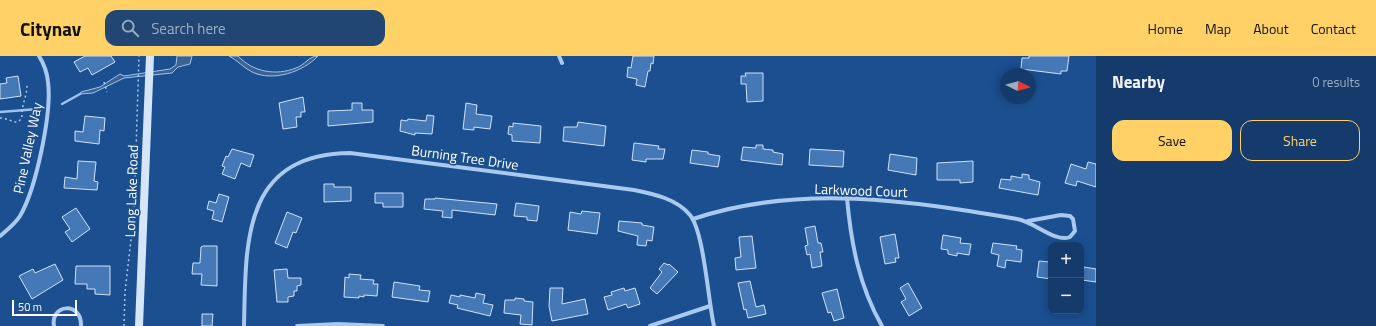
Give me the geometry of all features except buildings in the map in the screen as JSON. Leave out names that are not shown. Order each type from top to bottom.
[{"type":"main road","name":"Long Lake Road","points":[[139,326],[150,56]]},
{"type":"street","name":"Pine Valley Way","points":[[0,236],[19,218],[33,182],[46,122],[49,94],[48,76],[39,56]]},
{"type":"street","points":[[559,56],[562,63]]},
{"type":"street","name":"Burning Tree Drive","points":[[244,326],[247,247],[251,226],[260,202],[270,186],[284,173],[300,163],[322,155],[360,154],[634,190],[672,202],[685,210],[693,219],[698,229],[714,326]]},
{"type":"street","name":"Larkwood Court","points":[[693,219],[724,211],[776,202],[816,198],[847,198],[926,204],[1028,221],[1066,215],[1073,219],[1075,231],[1070,238],[1058,238],[1028,221]]},
{"type":"street","points":[[847,198],[852,237],[861,279],[866,295],[882,326]]},
{"type":"street","points":[[650,326],[710,306]]},
{"type":"street","points":[[54,326],[53,321],[55,314],[61,310],[69,308],[77,311],[81,318],[81,326]]},
{"type":"street","points":[[297,326],[338,324],[383,326]]},
{"type":"path","points":[[124,326],[125,292],[134,213],[139,56]]},
{"type":"path","points":[[104,82],[107,92]]},
{"type":"path","points":[[0,118],[18,122],[22,118],[21,107],[27,91],[27,85]]},
{"type":"water","points":[[177,56],[192,56],[190,64],[178,67],[172,73],[124,78],[93,93],[80,94],[81,92],[100,87],[120,74],[124,76],[170,69],[176,65]]},
{"type":"water","points":[[229,56],[238,56],[251,66],[258,69],[281,72],[296,68],[312,57],[318,56],[312,62],[296,71],[278,76],[269,76],[252,72]]},
{"type":"waterway","points":[[62,104],[80,94]]},
{"type":"waterway","points":[[0,112],[38,109]]}]
